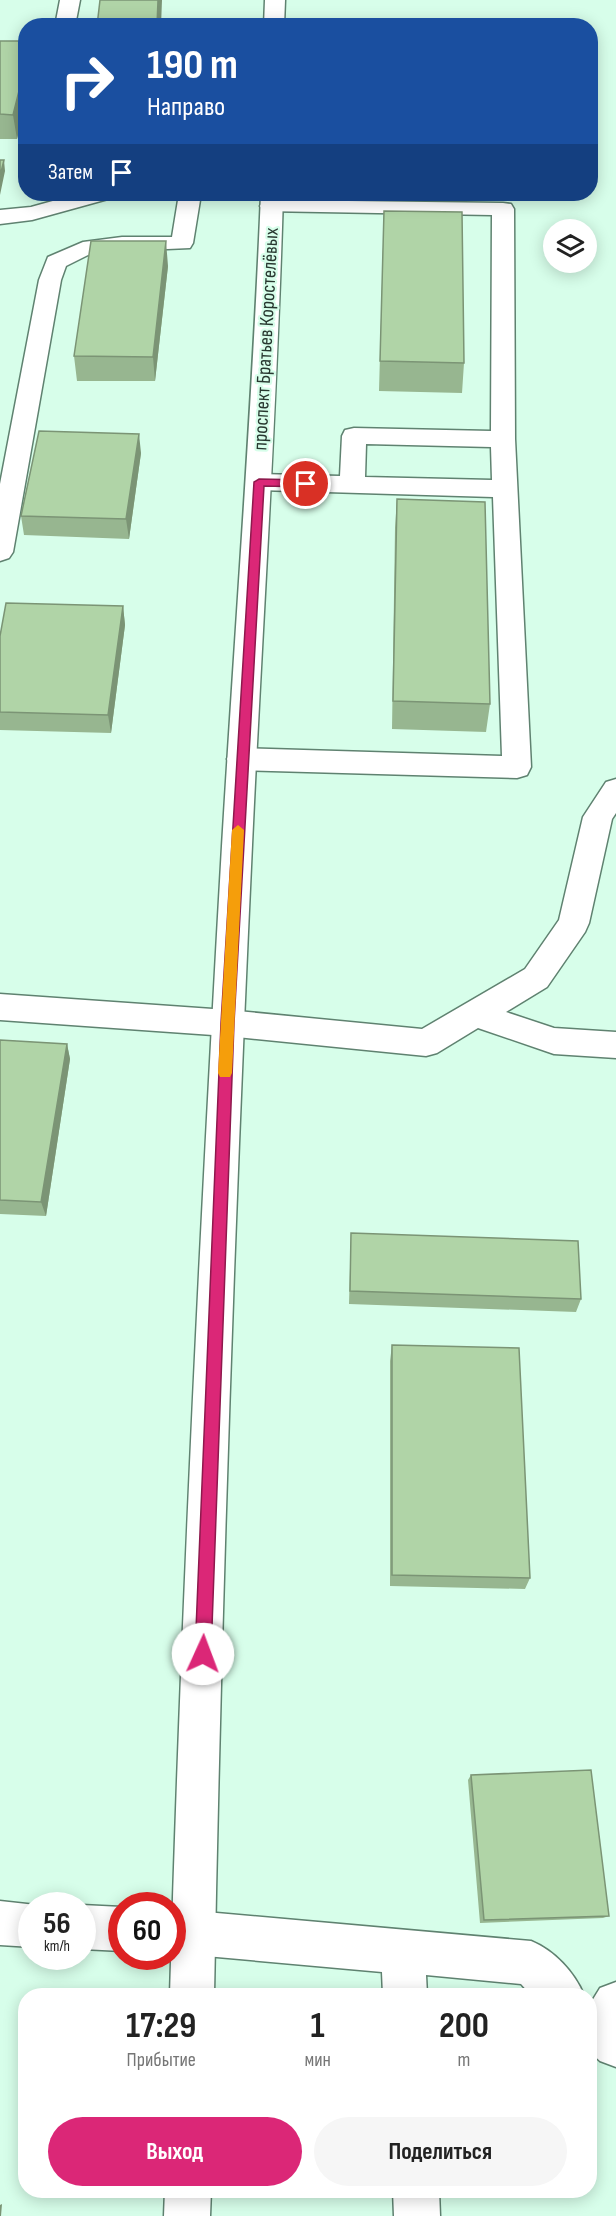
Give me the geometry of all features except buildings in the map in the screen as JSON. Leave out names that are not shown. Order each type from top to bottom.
[{"type":"main road","points":[[67,18],[70,0]]},
{"type":"main road","points":[[274,18],[275,0]]},
{"type":"main road","points":[[0,217],[33,203],[48,201]]},
{"type":"main road","points":[[0,552],[44,314],[56,262],[83,249],[122,244],[182,243],[189,201]]},
{"type":"main road","name":"проспект Братьев Коростелёвых","points":[[185,1892],[227,1023],[259,482],[271,201]]},
{"type":"main road","points":[[242,759],[517,767],[503,439],[503,209],[297,201]]},
{"type":"main road","points":[[352,485],[354,436],[503,439]]},
{"type":"main road","points":[[259,482],[506,489]]},
{"type":"main road","points":[[0,1007],[227,1023],[426,1043],[536,978],[574,923],[598,817],[616,790]]},
{"type":"main road","points":[[474,1014],[554,1041],[616,1045]]},
{"type":"main road","points":[[0,1923],[18,1924]]},
{"type":"main road","points":[[186,1932],[531,1963],[555,1988]]},
{"type":"main road","points":[[403,1950],[405,1988]]},
{"type":"main road","name":"проспект Братьев Коростелёвых","points":[[186,1953],[191,1988]]},
{"type":"main road","points":[[187,2216],[188,2198]]},
{"type":"main road","points":[[416,2198],[417,2216]]},
{"type":"slow traffic","points":[[225,1073],[238,830]]},
{"type":"route","points":[[203,1654],[227,1023],[259,482],[306,484]]}]
